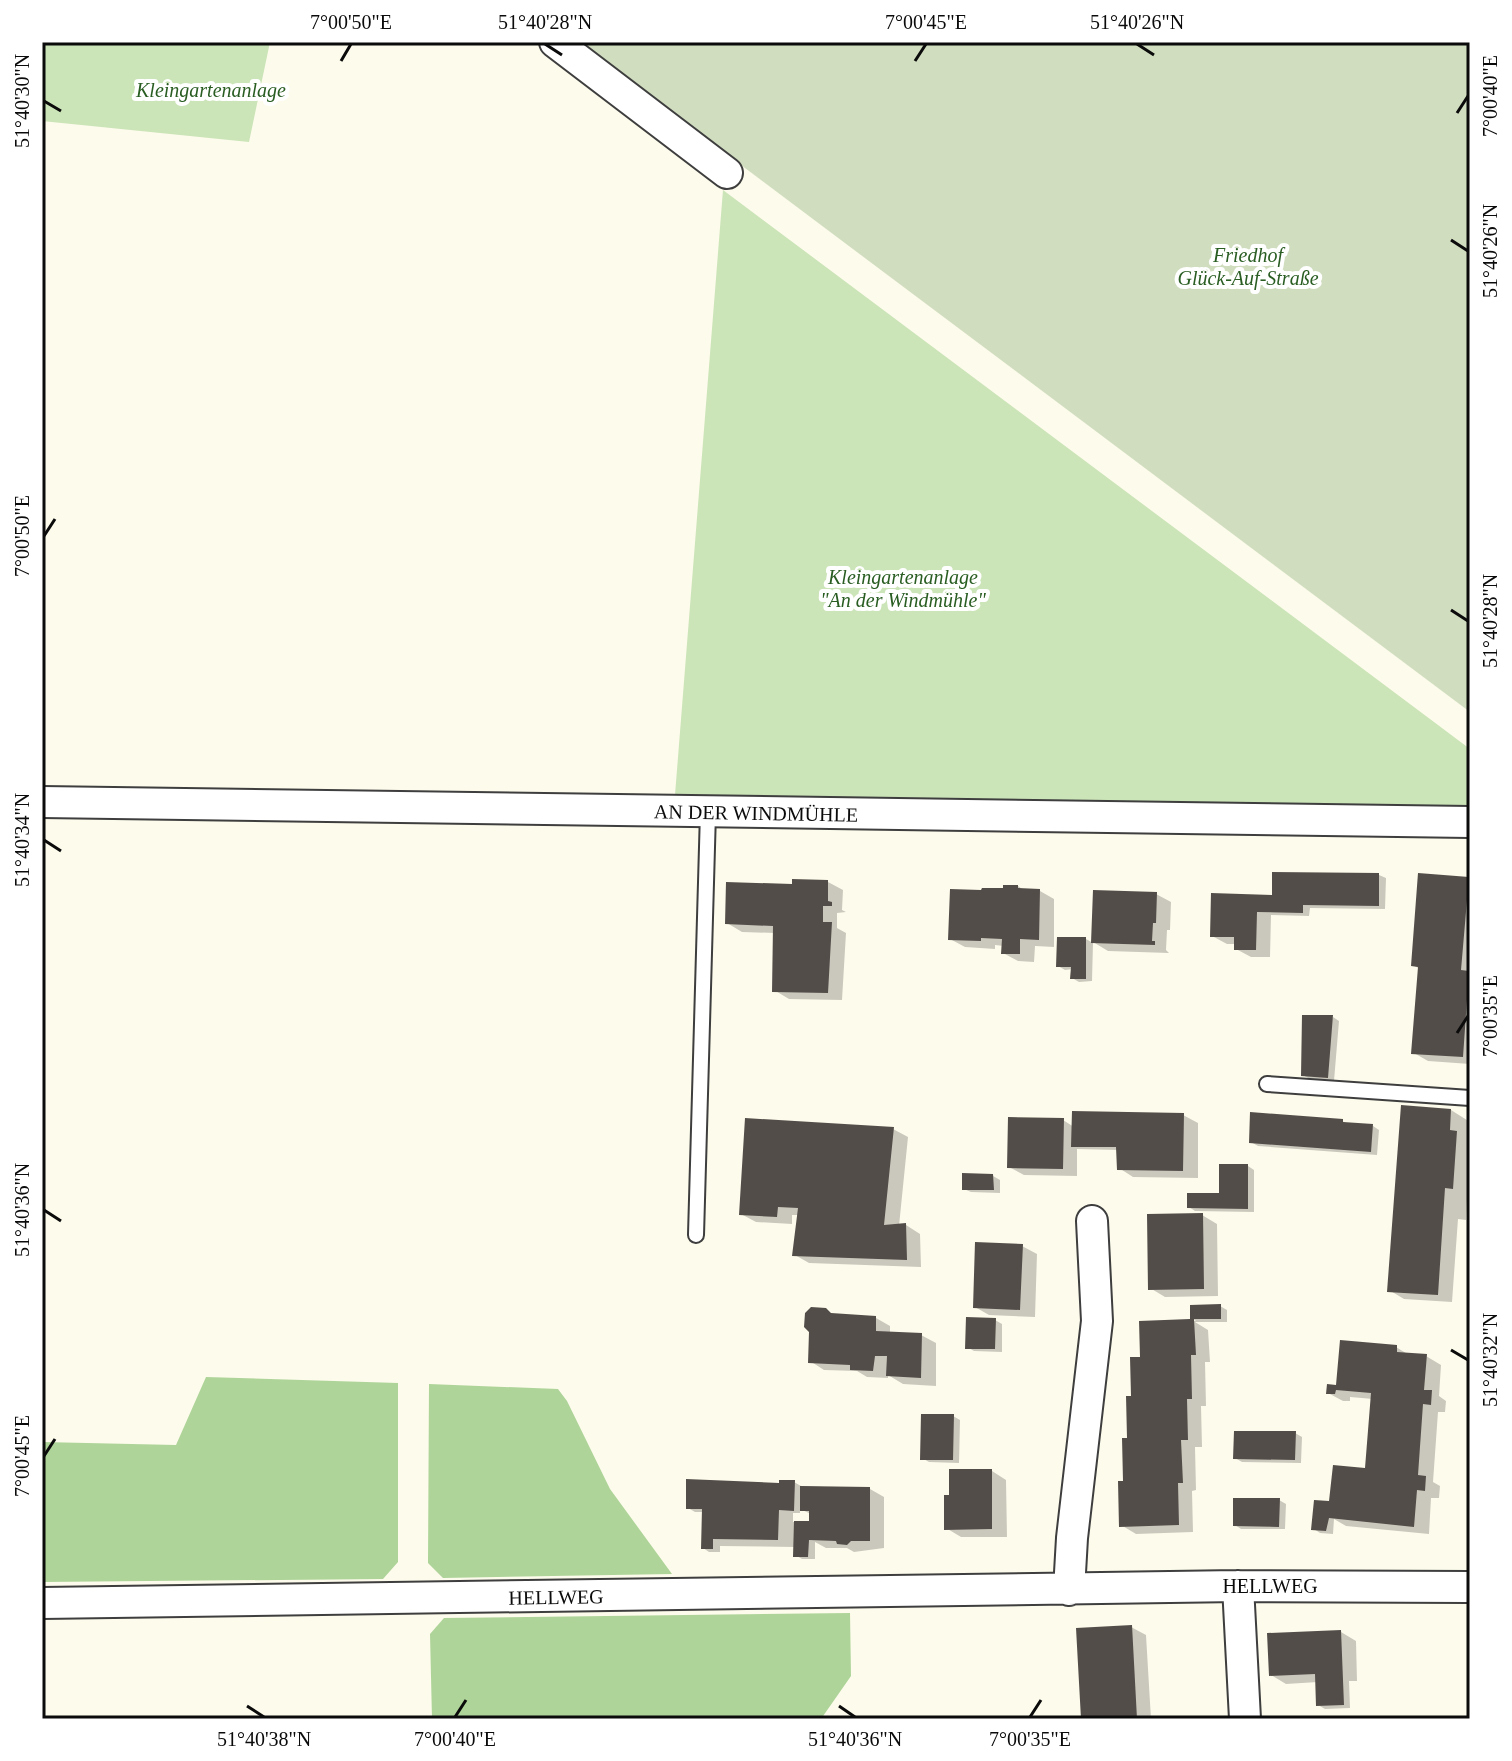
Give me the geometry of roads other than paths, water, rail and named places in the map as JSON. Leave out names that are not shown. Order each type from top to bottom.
[{"type":"street","points":[[555,42],[727,173]]},
{"type":"street","name":"AN DER WINDMÜHLE","points":[[42,802],[1470,822]]},
{"type":"street","points":[[1069,1590],[1097,1321],[1092,1221]]},
{"type":"street","points":[[1238,1586],[1245,1719]]},
{"type":"street","name":"HELLWEG","points":[[42,1603],[1238,1586],[1470,1587]]},
{"type":"lane","points":[[696,1235],[708,812]]},
{"type":"lane","points":[[1267,1084],[1470,1098]]},
{"type":"park label","name":"Kleingartenanlage","points":[[211,90]]},
{"type":"park label","name":"Friedhof Glück-Auf-Straße","points":[[1248,266]]},
{"type":"park label","name":"Kleingartenanlage \"An der Windmühle\"","points":[[903,588]]}]
